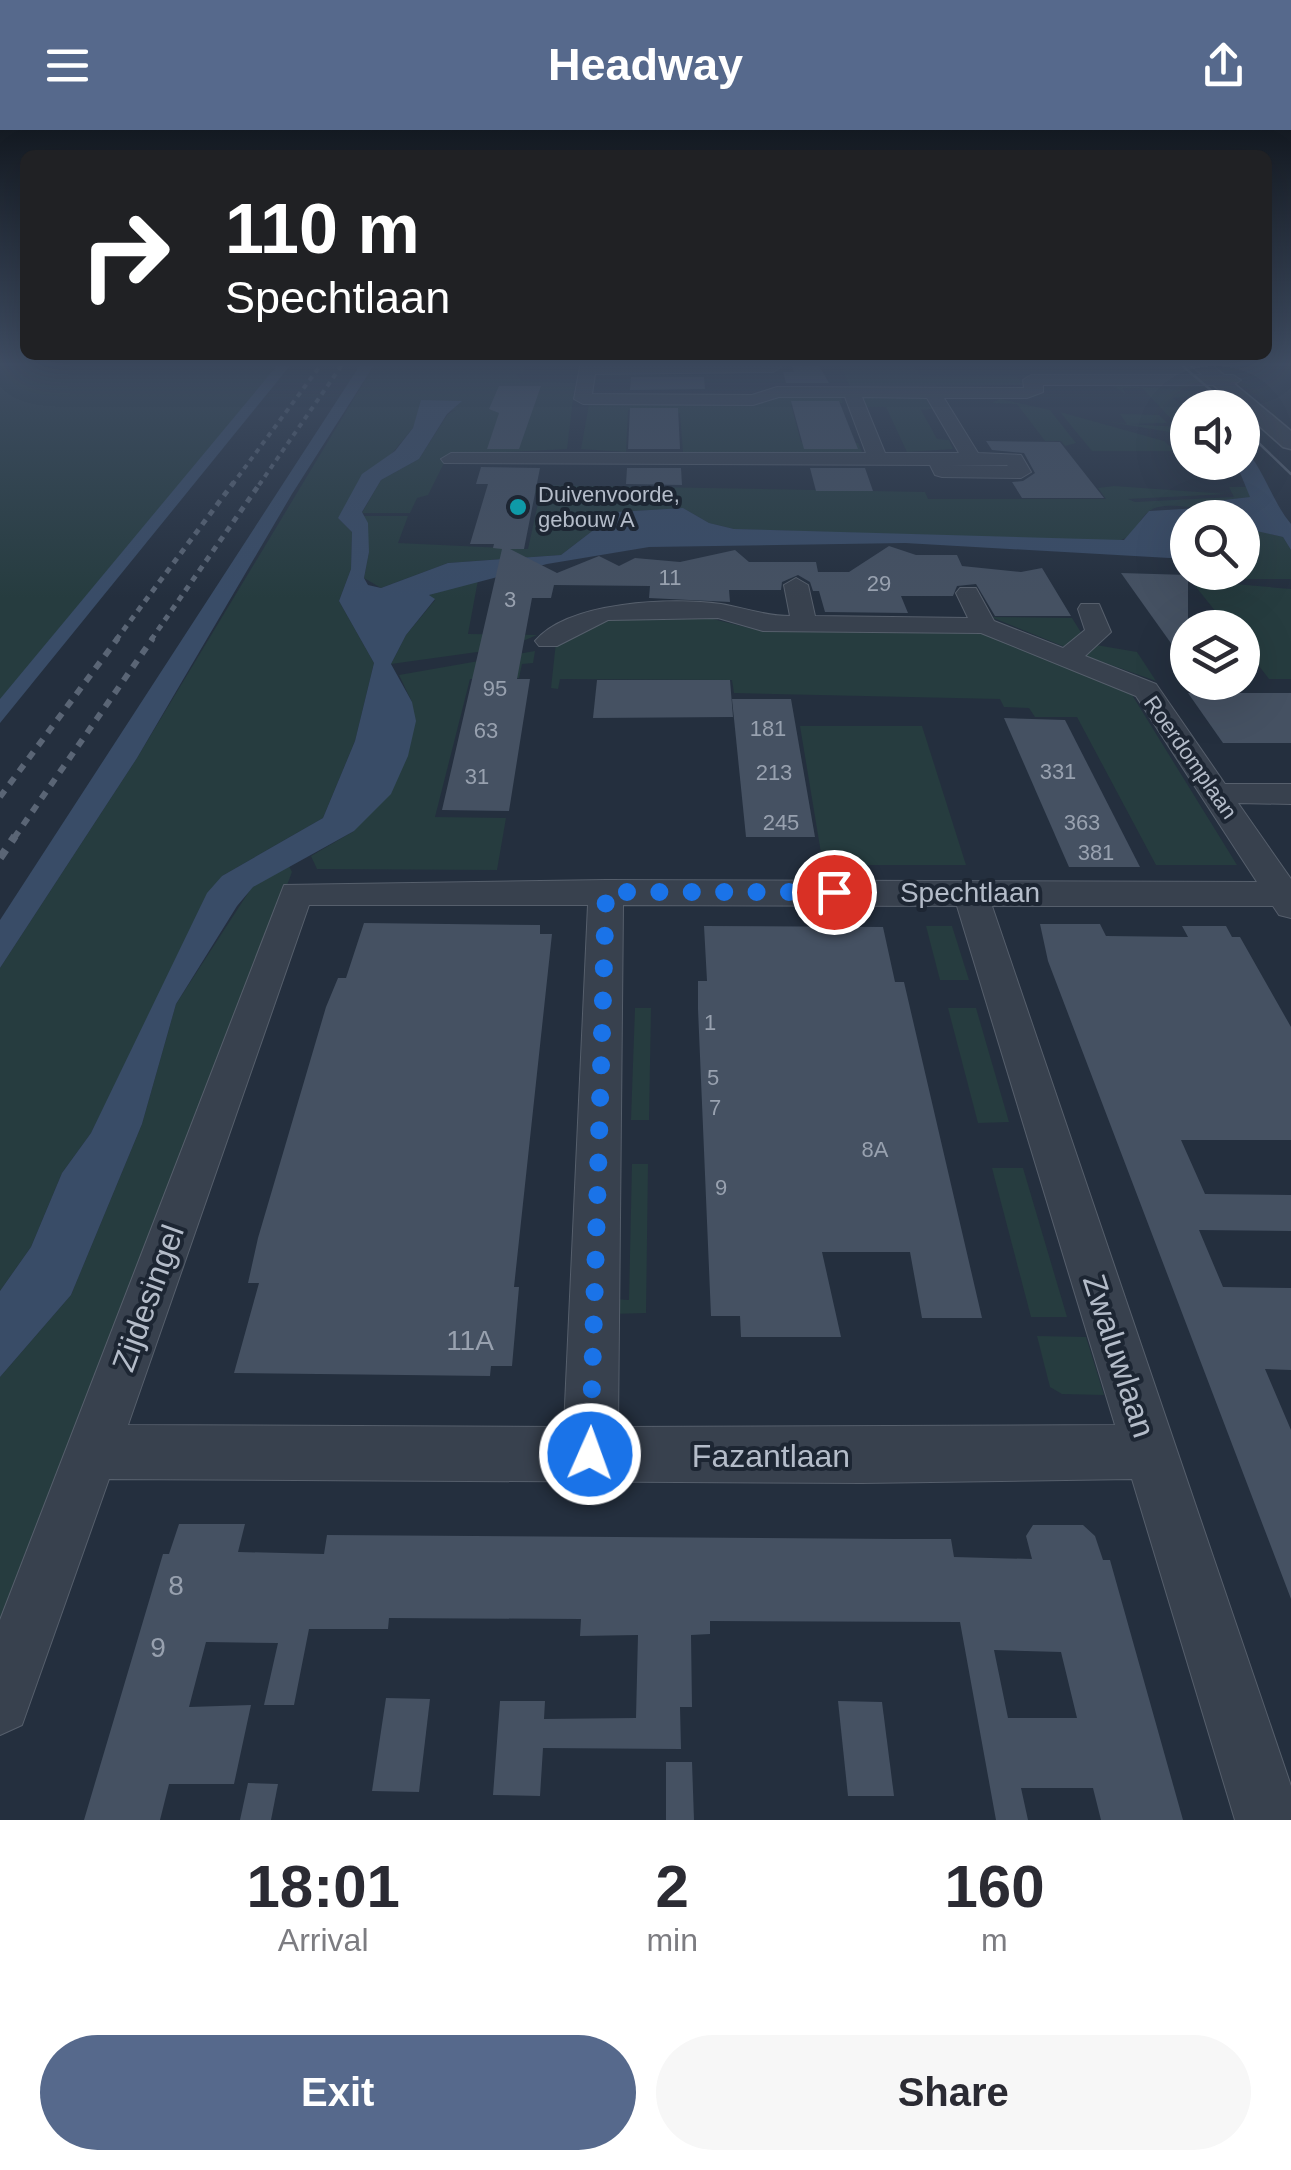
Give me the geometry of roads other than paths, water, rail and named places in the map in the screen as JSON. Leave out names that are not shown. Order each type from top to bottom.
[{"type":"street","points":[[871,441],[878,459]]},
{"type":"street","points":[[961,441],[972,459]]},
{"type":"street","points":[[451,459],[878,459],[937,459],[1014,459],[1021,472],[942,471],[937,459]]},
{"type":"street","points":[[738,584],[738,616]]},
{"type":"street","points":[[796,585],[804,624]]},
{"type":"street","points":[[910,594],[921,626]]},
{"type":"street","points":[[968,594],[984,626]]},
{"type":"street","points":[[1067,658],[1098,632],[1090,609]]},
{"type":"street","name":"Roerdomplaan","points":[[548,641],[603,612],[719,611],[763,623],[984,626],[1146,690],[1287,900]]},
{"type":"street","points":[[1218,793],[1291,794]]},
{"type":"street","points":[[590,1454],[606,892]]},
{"type":"street","name":"Spechtlaan","points":[[296,893],[970,892],[1287,900]]},
{"type":"street","name":"Zwaluwlaan","points":[[970,892],[1269,1820]]},
{"type":"street","name":"Zijdesingel","points":[[0,1703],[296,893]]},
{"type":"street","name":"Fazantlaan","points":[[92,1452],[1150,1452]]},
{"type":"water","points":[[214,441],[229,441],[0,723],[0,699]]},
{"type":"water","points":[[311,441],[326,441],[137,758],[0,968],[0,920]]},
{"type":"water","points":[[403,441],[430,441],[419,459],[381,480],[362,512],[368,523],[369,552],[364,578],[368,585],[381,588],[448,563],[561,555],[617,512],[683,508],[709,523],[734,529],[1124,540],[1149,511],[1170,510],[1170,558],[905,543],[649,547],[547,564],[429,595],[435,599],[406,635],[391,664],[412,702],[416,721],[408,756],[391,794],[354,831],[253,887],[237,906],[176,1004],[142,1124],[71,1295],[0,1377],[0,1291],[31,1247],[62,1173],[91,1133],[207,893],[222,876],[323,818],[355,741],[374,663],[339,601],[351,569],[352,532],[338,518],[362,474]]},
{"type":"water","points":[[1260,471],[1291,524],[1291,550],[1283,537],[1260,532],[1260,500],[1224,500],[1250,497],[1243,480],[1260,480]]},
{"type":"tram line","points":[[1260,444],[1291,474]]},
{"type":"railway","points":[[232,485],[265,441]]},
{"type":"railway","points":[[259,485],[289,441]]},
{"type":"railway","points":[[116,640],[234,482]]},
{"type":"railway","points":[[151,640],[261,482]]},
{"type":"railway","points":[[0,797],[118,638]]},
{"type":"railway","points":[[14,838],[153,638]]},
{"type":"railway","points":[[0,858],[15,836]]},
{"type":"place","name":"Duivenvoorde, gebouw A","points":[[518,507]]}]
